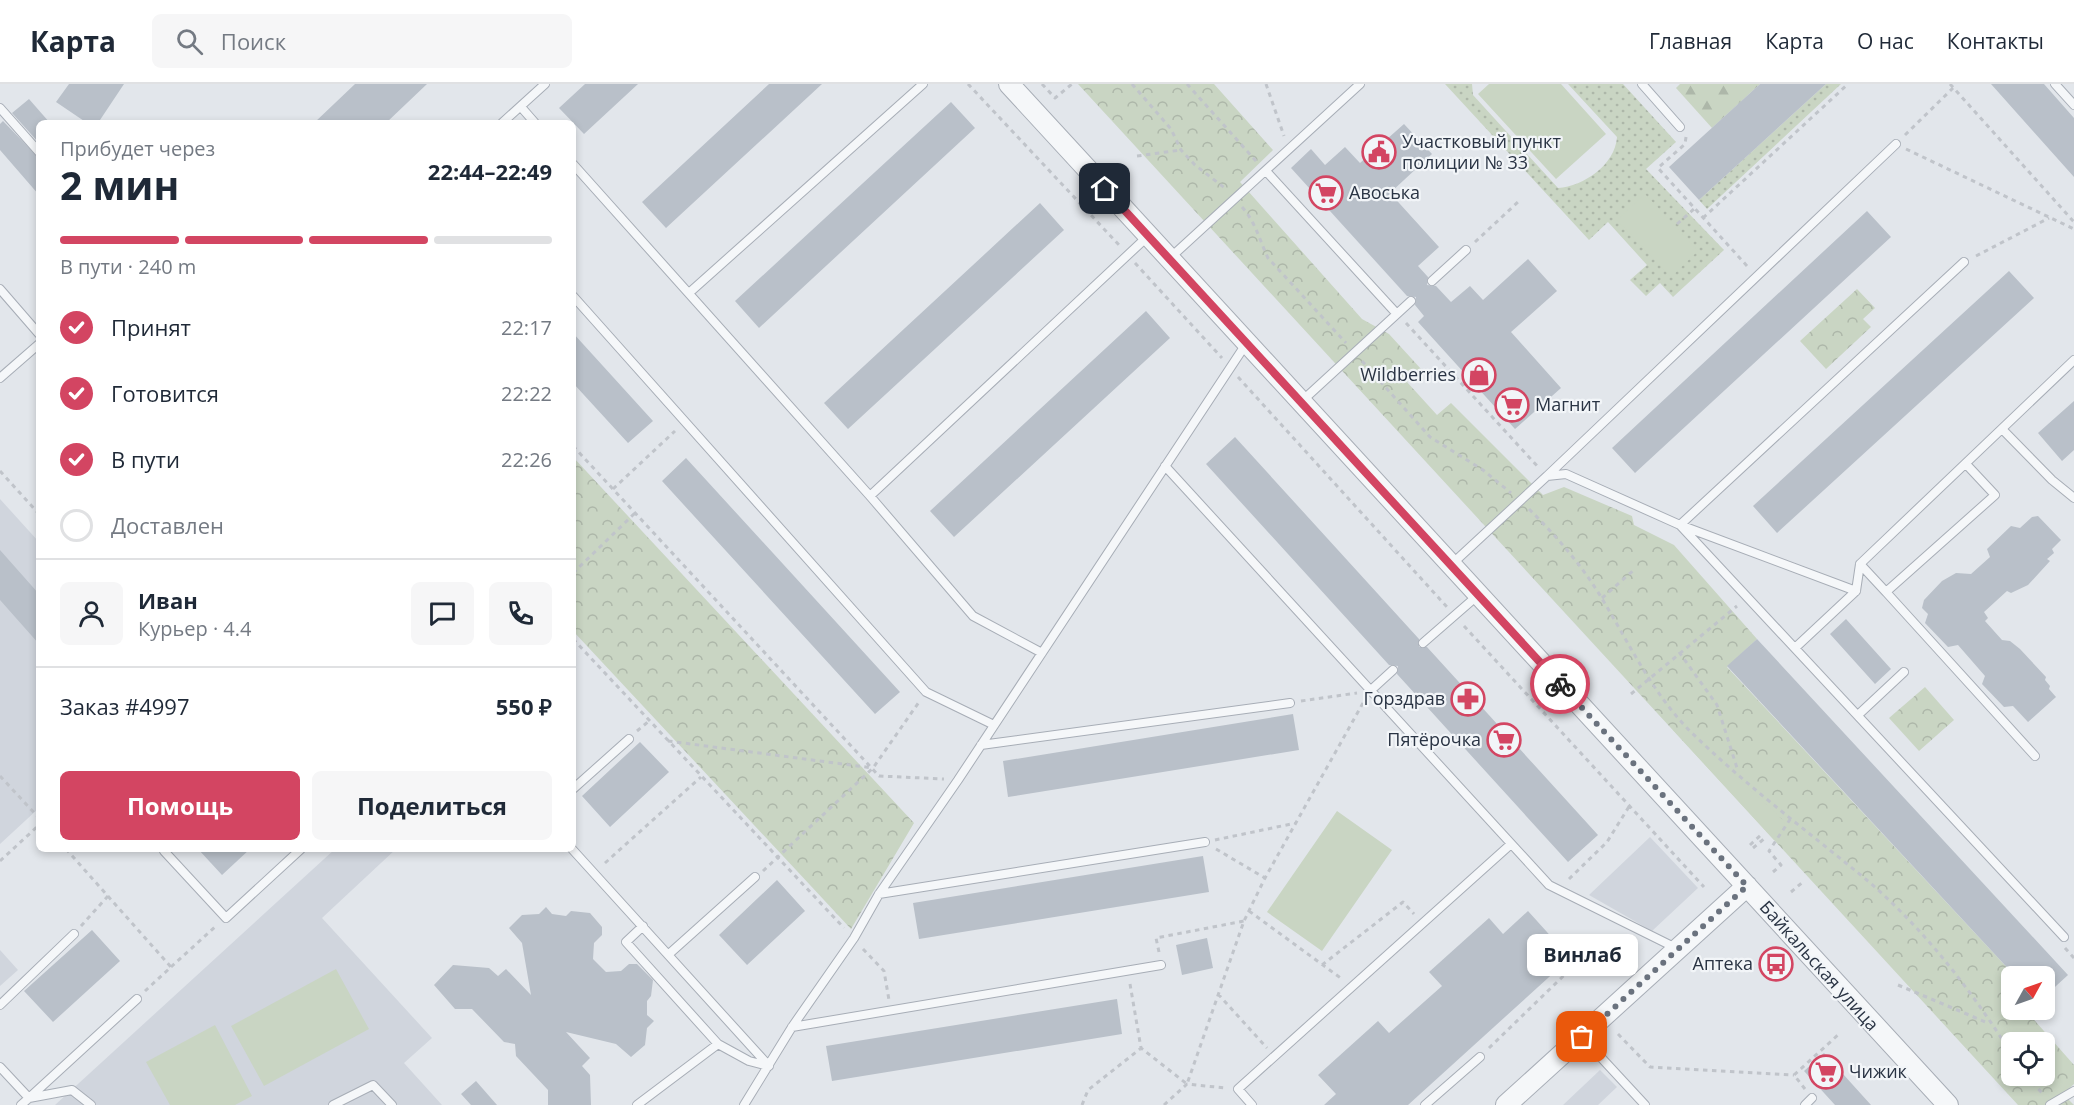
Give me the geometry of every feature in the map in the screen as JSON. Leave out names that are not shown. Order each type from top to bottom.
[{"type":"street","name":"Байкальская улица","points":[[1009,84],[1948,1105]]},
{"type":"street","points":[[1506,1105],[1747,886]]},
{"type":"lane","points":[[506,120],[545,84]]},
{"type":"lane","points":[[689,293],[923,84]]},
{"type":"lane","points":[[1169,259],[1360,84]]},
{"type":"lane","points":[[1642,84],[1680,127]]},
{"type":"lane","points":[[2055,84],[2074,105]]},
{"type":"lane","points":[[521,107],[532,120]]},
{"type":"lane","points":[[0,108],[36,149]]},
{"type":"lane","points":[[1451,565],[1896,144]]},
{"type":"lane","points":[[576,167],[870,496],[973,616],[1042,652]]},
{"type":"lane","points":[[1266,171],[1396,313]]},
{"type":"lane","points":[[870,496],[1148,236]]},
{"type":"lane","points":[[1432,281],[1466,250]]},
{"type":"lane","points":[[1680,525],[1964,262]]},
{"type":"lane","points":[[0,289],[36,331]]},
{"type":"lane","points":[[576,299],[926,692],[994,725]]},
{"type":"lane","points":[[1301,402],[1411,301]]},
{"type":"lane","points":[[744,1105],[792,1027],[854,938],[879,894],[958,780],[1246,343]]},
{"type":"lane","points":[[0,378],[36,347]]},
{"type":"lane","points":[[1795,648],[1856,591],[1860,564],[2074,360]]},
{"type":"lane","points":[[2002,429],[2052,480],[2074,498]]},
{"type":"lane","points":[[1886,592],[1995,495],[1966,464]]},
{"type":"lane","points":[[1165,465],[1549,885],[1621,917],[1677,949]]},
{"type":"lane","points":[[1547,476],[1566,474],[1680,525],[1856,591]]},
{"type":"lane","points":[[1680,525],[2064,937]]},
{"type":"lane","points":[[1860,564],[2036,756]]},
{"type":"lane","points":[[1423,643],[1478,595]]},
{"type":"lane","points":[[1370,691],[1393,670]]},
{"type":"lane","points":[[1858,715],[1904,672]]},
{"type":"lane","points":[[981,745],[1290,703]]},
{"type":"lane","points":[[576,786],[629,739]]},
{"type":"lane","points":[[879,894],[1204,842]]},
{"type":"lane","points":[[1252,1105],[1238,1089],[1511,844]]},
{"type":"lane","points":[[166,852],[226,918],[298,852]]},
{"type":"lane","points":[[575,852],[769,1066]]},
{"type":"lane","points":[[669,954],[755,877]]},
{"type":"lane","points":[[643,926],[626,942],[718,1044],[749,1061],[769,1066]]},
{"type":"lane","points":[[0,1005],[74,934]]},
{"type":"lane","points":[[792,1027],[1161,965]]},
{"type":"lane","points":[[21,1105],[137,999]]},
{"type":"lane","points":[[1582,1037],[1645,1105]]},
{"type":"lane","points":[[638,1105],[718,1044]]},
{"type":"lane","points":[[1425,1105],[1480,1057]]},
{"type":"lane","points":[[0,1067],[29,1098]]},
{"type":"lane","points":[[333,1105],[374,1085],[392,1105]]},
{"type":"lane","points":[[29,1098],[72,1090],[91,1105]]},
{"type":"lane","points":[[2051,1104],[2074,1091]]},
{"type":"lane","points":[[1805,1105],[1812,1098]]},
{"type":"path","points":[[968,84],[1704,887]]},
{"type":"path","points":[[1042,84],[1055,98],[1072,84]]},
{"type":"path","points":[[1132,84],[1171,129],[1181,150],[1235,199],[1258,229],[1260,242],[1268,258],[1430,437],[1483,471],[1521,500],[1566,549],[1602,598],[1648,678],[1691,732],[1858,872],[1898,910],[1956,976],[2001,1040]]},
{"type":"path","points":[[1187,84],[1266,171]]},
{"type":"path","points":[[1266,84],[1289,150]]},
{"type":"path","points":[[1703,218],[1848,84]]},
{"type":"path","points":[[1950,84],[2074,222]]},
{"type":"path","points":[[1953,88],[1896,144],[2074,230]]},
{"type":"path","points":[[1680,127],[1686,135],[1685,144],[1658,168],[1757,277]]},
{"type":"path","points":[[1137,156],[1181,150]]},
{"type":"path","points":[[1466,250],[1518,202]]},
{"type":"path","points":[[1677,224],[1695,208]]},
{"type":"path","points":[[1964,262],[2049,218]]},
{"type":"path","points":[[1396,313],[1547,476]]},
{"type":"path","points":[[613,489],[685,422]]},
{"type":"path","points":[[576,449],[879,776],[958,780]]},
{"type":"path","points":[[0,471],[36,511]]},
{"type":"path","points":[[576,570],[635,513]]},
{"type":"path","points":[[1602,598],[1635,569]]},
{"type":"path","points":[[1631,694],[1679,652],[1748,598]]},
{"type":"path","points":[[576,642],[884,971],[890,1010]]},
{"type":"path","points":[[1679,652],[1717,705],[1730,738],[1738,773]]},
{"type":"path","points":[[1290,703],[1370,691]]},
{"type":"path","points":[[1164,1105],[1187,1084],[1244,921],[1265,878],[1370,691]]},
{"type":"path","points":[[755,877],[778,859],[873,768],[926,692]]},
{"type":"path","points":[[667,740],[873,768]]},
{"type":"path","points":[[0,776],[36,815]]},
{"type":"path","points":[[605,863],[701,777]]},
{"type":"path","points":[[1558,890],[1606,842],[1630,804]]},
{"type":"path","points":[[1773,872],[1781,865],[1769,851],[1791,818]]},
{"type":"path","points":[[1204,842],[1296,823]]},
{"type":"path","points":[[0,861],[36,828]]},
{"type":"path","points":[[1751,847],[1764,836]]},
{"type":"path","points":[[1204,842],[1265,878]]},
{"type":"path","points":[[69,852],[171,968]]},
{"type":"path","points":[[1791,892],[1804,881]]},
{"type":"path","points":[[74,934],[108,896]]},
{"type":"path","points":[[1322,964],[1403,902]]},
{"type":"path","points":[[1249,911],[1337,975]]},
{"type":"path","points":[[137,999],[226,918]]},
{"type":"path","points":[[1161,965],[1156,938],[1244,921]]},
{"type":"path","points":[[1480,1057],[1584,956],[1654,936]]},
{"type":"path","points":[[1128,970],[1141,1048],[1187,1084],[1238,1089]]},
{"type":"path","points":[[1898,985],[1990,1024]]},
{"type":"path","points":[[1218,994],[1275,1056]]},
{"type":"path","points":[[1618,1034],[1650,1067],[1794,1075],[1839,1034]]},
{"type":"path","points":[[1082,1105],[1088,1090],[1141,1048]]},
{"type":"path","points":[[1794,1075],[1812,1098]]},
{"type":"path","points":[[2035,1086],[2051,1104]]},
{"type":"shaded area","points":[[0,499],[36,539],[36,811],[0,844]]},
{"type":"shaded area","points":[[1650,837],[1698,888],[1652,931],[1589,895]]},
{"type":"shaded area","points":[[332,852],[393,852],[322,918],[432,1038],[404,1063],[442,1105],[55,1105]]},
{"type":"shaded area","points":[[0,950],[18,970],[0,986]]},
{"type":"shaded area","points":[[1600,1070],[1617,1087],[1598,1105],[1563,1105]]},
{"type":"green space","points":[[1078,84],[1214,84],[1273,150],[1240,182],[1362,319],[1389,334],[1421,369],[1407,382],[1437,415],[1451,403],[1543,495],[1564,487],[1632,516],[1634,525],[1674,545],[1757,639],[1727,667],[2006,966],[2001,966],[2001,1020],[2034,1020],[2045,1032],[2001,1032],[2001,1086],[2055,1086],[2055,1044],[2074,1065],[2074,1084],[2063,1094],[2074,1105],[2018,1105]]},
{"type":"green space","points":[[1445,84],[1472,84],[1473,95],[1558,188],[1578,183],[1597,172],[1611,156],[1617,137],[1568,84],[1623,84],[1676,142],[1646,169],[1724,250],[1673,297],[1660,283],[1646,296],[1630,280],[1647,265],[1608,222],[1589,240]]},
{"type":"green space","points":[[1489,84],[1561,84],[1606,134],[1556,179],[1478,94]]},
{"type":"green space","points":[[1680,84],[1760,84],[1712,128],[1676,88]]},
{"type":"green space","points":[[1826,84],[1841,84],[1707,209],[1699,200]]},
{"type":"green space","points":[[1645,194],[1698,251],[1671,277],[1617,220]]},
{"type":"green space","points":[[1857,289],[1875,308],[1863,319],[1871,327],[1826,369],[1800,341]]},
{"type":"green space","points":[[576,460],[914,823],[851,929],[576,634]]},
{"type":"green space","points":[[1925,687],[1954,720],[1919,751],[1889,718]]},
{"type":"green space","points":[[1682,726],[1785,822],[1774,840],[1673,730]]},
{"type":"green space","points":[[1337,811],[1392,850],[1322,951],[1267,912]]},
{"type":"green space","points":[[336,969],[369,1029],[264,1086],[231,1026]]},
{"type":"green space","points":[[215,1025],[252,1096],[235,1105],[170,1105],[146,1062]]},
{"type":"building","points":[[69,84],[124,84],[100,120],[83,120],[56,102]]},
{"type":"building","points":[[355,84],[427,84],[389,120],[317,120]]},
{"type":"building","points":[[585,84],[638,84],[584,134],[576,126],[576,120],[571,120],[559,108]]},
{"type":"building","points":[[769,84],[822,84],[666,228],[642,202]]},
{"type":"building","points":[[1760,84],[1826,84],[1699,200],[1669,167]]},
{"type":"building","points":[[1991,84],[2044,84],[2074,118],[2074,177]]},
{"type":"building","points":[[29,99],[47,120],[36,120],[36,140],[12,113]]},
{"type":"building","points":[[951,102],[975,128],[759,328],[735,301]]},
{"type":"building","points":[[3,121],[36,155],[36,192],[0,150],[0,124]]},
{"type":"building","points":[[1404,124],[1432,154],[1390,193],[1439,247],[1418,266],[1428,277],[1427,285],[1436,286],[1451,302],[1470,286],[1483,300],[1528,259],[1557,291],[1511,332],[1561,388],[1515,429],[1418,322],[1424,316],[1415,305],[1416,297],[1407,296],[1291,168],[1311,149],[1325,165],[1345,147],[1360,163]]},
{"type":"building","points":[[1040,203],[1064,230],[848,429],[824,403]]},
{"type":"building","points":[[1867,211],[1891,237],[1635,473],[1612,448]]},
{"type":"building","points":[[2009,271],[2034,298],[1777,533],[1753,506]]},
{"type":"building","points":[[1146,311],[1170,338],[954,537],[930,511]]},
{"type":"building","points":[[576,336],[653,421],[628,443],[576,386]]},
{"type":"building","points":[[2074,401],[2074,450],[2062,461],[2038,433]]},
{"type":"building","points":[[1235,437],[1419,639],[1419,647],[1427,647],[1598,835],[1568,862],[1397,674],[1398,666],[1389,665],[1206,464]]},
{"type":"building","points":[[686,458],[900,692],[875,714],[662,481]]},
{"type":"building","points":[[2038,516],[2061,540],[2052,549],[2054,553],[2047,559],[2050,561],[2028,585],[2011,593],[2007,591],[1984,612],[1988,618],[1985,621],[2002,640],[2010,641],[2020,649],[2046,677],[2049,689],[2056,697],[2028,722],[2013,706],[2004,707],[1982,684],[1985,676],[1958,645],[1948,647],[1925,623],[1928,614],[1922,608],[1924,600],[1942,581],[1956,573],[1971,574],[1990,557],[1987,549],[2011,526],[2020,528],[2032,517]]},
{"type":"building","points":[[0,550],[36,591],[36,641],[0,600]]},
{"type":"building","points":[[1846,619],[1891,669],[1875,684],[1830,634]]},
{"type":"building","points":[[1757,639],[2068,975],[2055,987],[2055,966],[2006,966],[1727,666]]},
{"type":"building","points":[[1293,714],[1299,750],[1008,797],[1003,761]]},
{"type":"building","points":[[640,742],[669,772],[610,827],[582,796]]},
{"type":"building","points":[[201,852],[247,852],[222,875]]},
{"type":"building","points":[[1203,856],[1209,892],[919,939],[913,903]]},
{"type":"building","points":[[777,880],[805,911],[747,965],[719,935]]},
{"type":"building","points":[[546,907],[552,914],[566,916],[571,911],[590,913],[602,927],[602,935],[594,943],[593,959],[606,972],[621,971],[629,964],[637,964],[653,980],[651,996],[647,1001],[647,1015],[654,1021],[647,1028],[645,1045],[631,1057],[616,1044],[566,1032],[590,1058],[582,1066],[590,1075],[591,1105],[548,1105],[548,1090],[516,1056],[515,1044],[504,1042],[472,1009],[455,1009],[434,985],[453,965],[489,968],[498,976],[506,969],[531,995],[522,943],[509,928],[522,915],[539,914]]},
{"type":"building","points":[[1528,911],[1556,942],[1544,952],[1559,968],[1408,1105],[1324,1105],[1336,1094],[1318,1075],[1378,1021],[1389,1033],[1442,986],[1429,972],[1489,918],[1503,934]]},
{"type":"building","points":[[92,930],[120,961],[53,1022],[24,991]]},
{"type":"building","points":[[1207,938],[1213,968],[1182,975],[1176,945]]},
{"type":"building","points":[[1117,999],[1122,1034],[832,1081],[826,1046]]},
{"type":"building","points":[[1824,1053],[1871,1105],[1835,1105],[1804,1071]]},
{"type":"building","points":[[476,1081],[497,1105],[471,1105],[461,1094]]},
{"type":"way so far","points":[[1560,684],[1747,886],[1582,1037]]},
{"type":"place","name":"Участковый пункт полиции № 33","points":[[1379,152]]},
{"type":"place","name":"Авоська","points":[[1326,193]]},
{"type":"place","name":"Wildberries","points":[[1479,375]]},
{"type":"place","name":"Магнит","points":[[1512,405]]},
{"type":"place","name":"Горздрав","points":[[1468,699]]},
{"type":"place","name":"Пятёрочка","points":[[1504,740]]},
{"type":"place","name":"Аптека","points":[[1776,964]]},
{"type":"place","name":"Винлаб","points":[[1582,1037]]},
{"type":"place","name":"Чижик","points":[[1826,1072]]},
{"type":"route","points":[[1105,189],[1560,684]]}]
